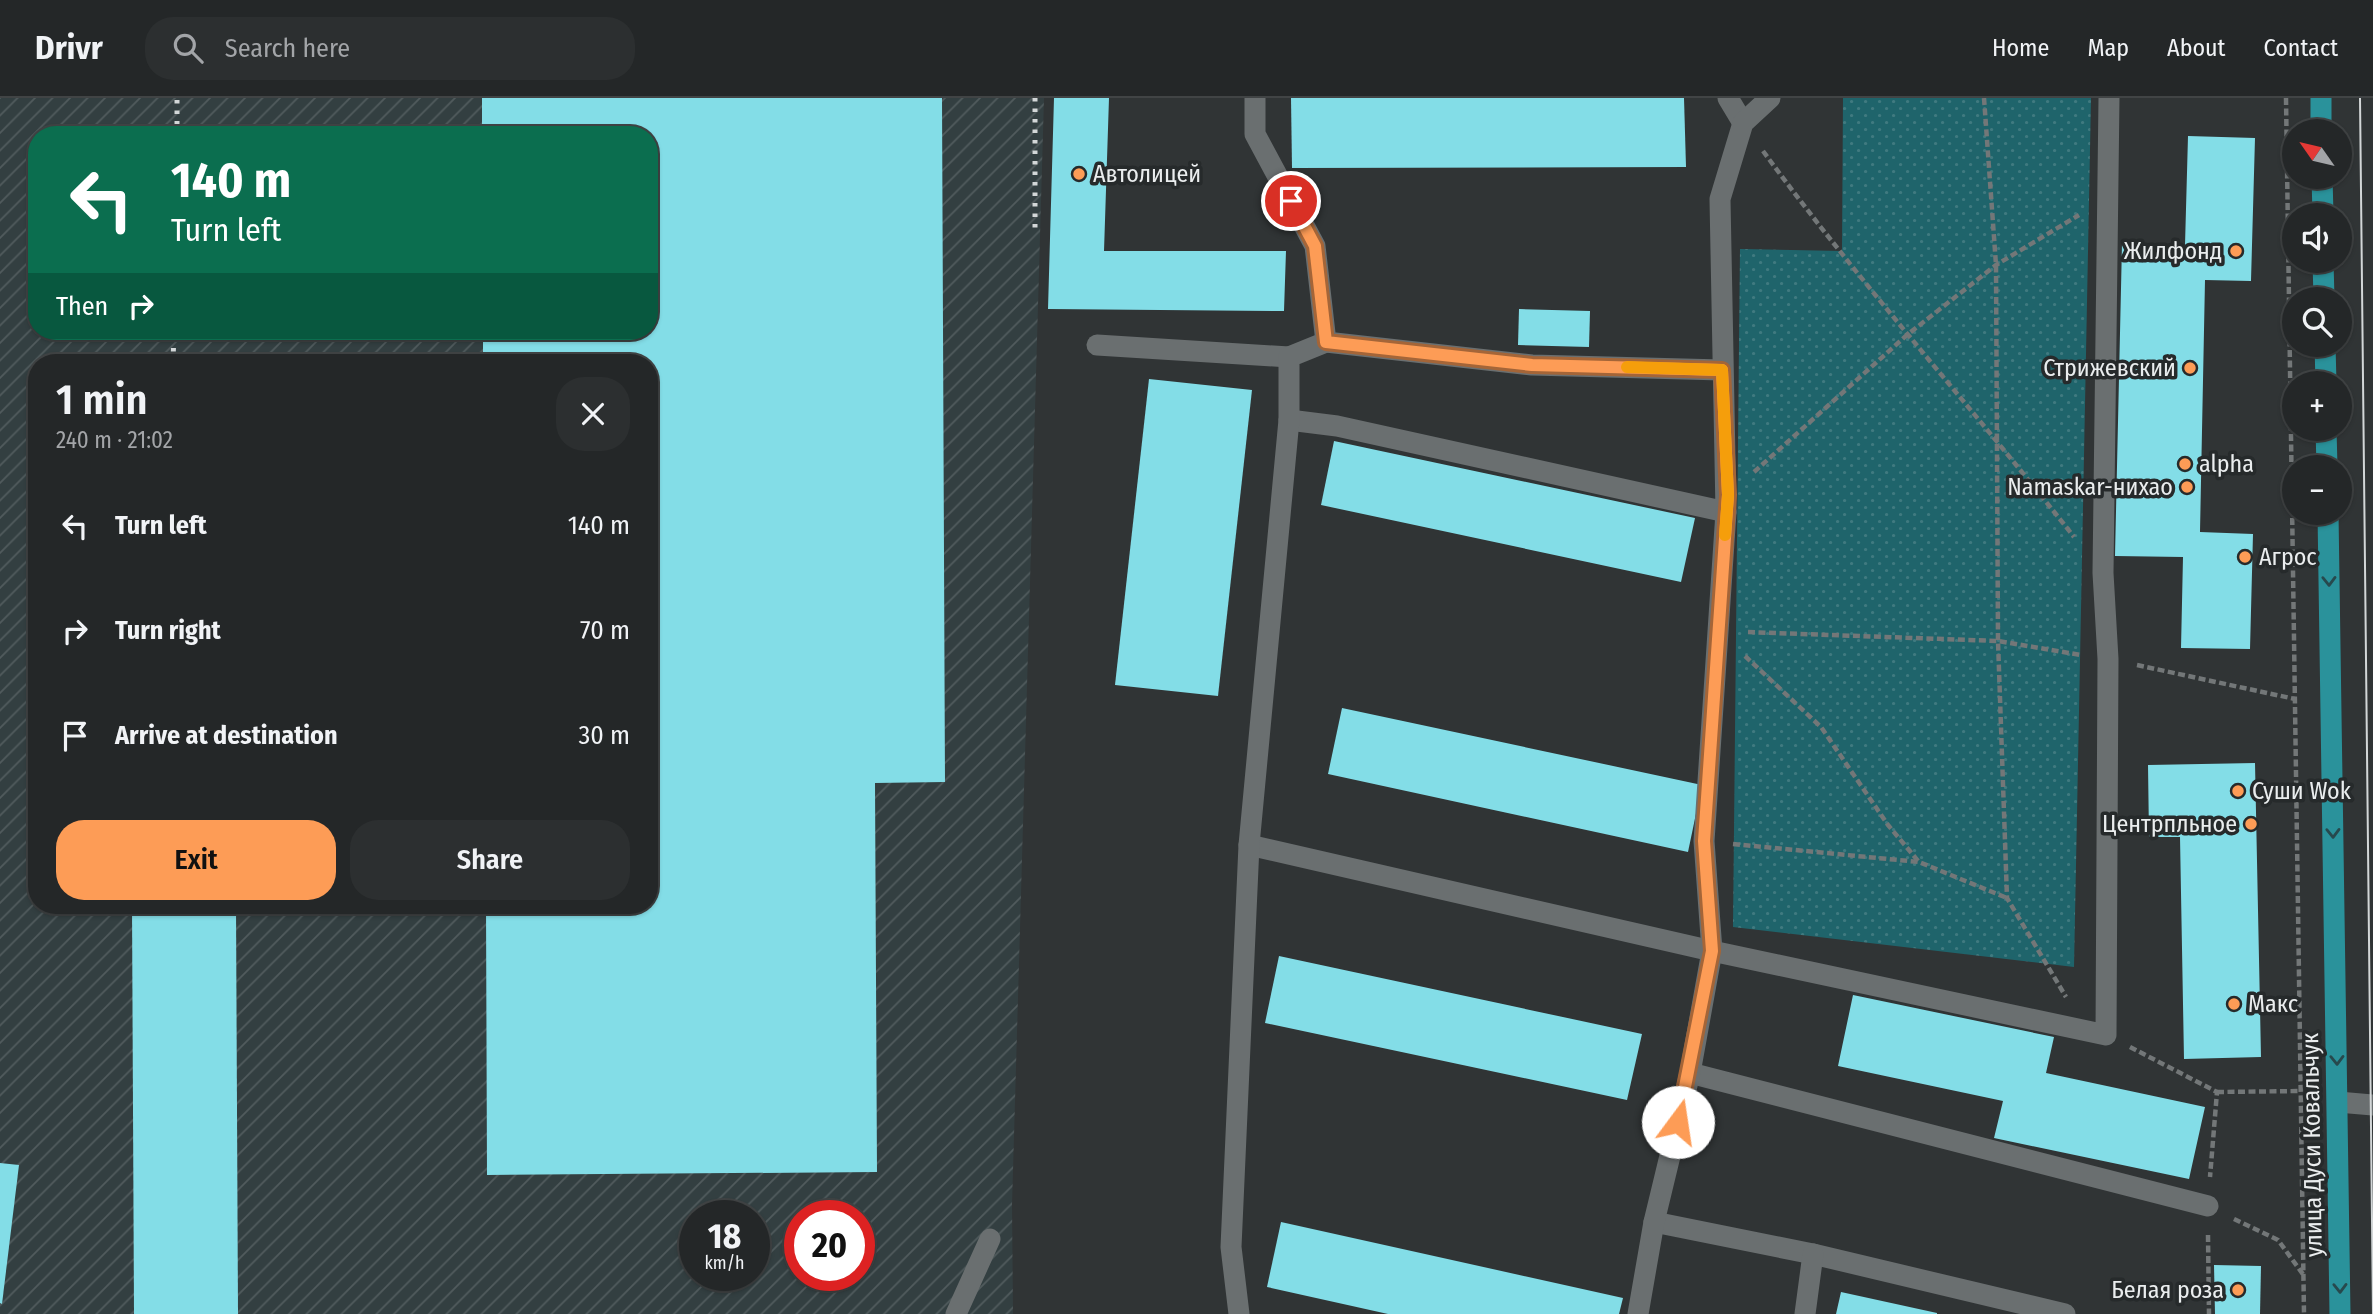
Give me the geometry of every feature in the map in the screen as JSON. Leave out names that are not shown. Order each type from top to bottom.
[{"type":"main road","points":[[2321,98],[2321,119]]},
{"type":"main road","name":"улица Дуси Ковальчук","points":[[2328,525],[2340,1314]]},
{"type":"street","points":[[1255,98],[1255,134],[1315,246],[1326,342]]},
{"type":"street","points":[[1728,98],[1743,123]]},
{"type":"street","points":[[1638,1314],[1654,1222],[1690,1073],[1712,951],[1704,841],[1727,503],[1720,199],[1743,123],[1770,98]]},
{"type":"street","points":[[1249,845],[1712,951],[2106,1035],[2108,659],[2102,573],[2109,98]]},
{"type":"street","points":[[1097,345],[1289,357],[1326,342],[1532,365],[1722,370]]},
{"type":"street","points":[[1239,1314],[1231,1247],[1249,845],[1289,420],[1289,357]]},
{"type":"street","points":[[1289,420],[1337,426],[1727,503]]},
{"type":"street","points":[[1690,1073],[2208,1206]]},
{"type":"street","points":[[2338,1102],[2373,1105]]},
{"type":"street","points":[[1654,1222],[1813,1254],[2065,1314]]},
{"type":"street","points":[[956,1314],[990,1239]]},
{"type":"street","points":[[1805,1314],[1813,1254]]},
{"type":"path","points":[[1984,98],[1996,265],[1998,641],[2007,898],[2069,1001]]},
{"type":"path","points":[[2286,98],[2304,1314]]},
{"type":"path","points":[[1743,123],[1819,228],[1999,441],[2102,573]]},
{"type":"path","points":[[1727,503],[1907,335],[1996,265],[2109,197]]},
{"type":"path","points":[[1719,631],[1998,641],[2108,659],[2295,699]]},
{"type":"path","points":[[1719,631],[1821,727],[1888,825],[1919,862]]},
{"type":"path","points":[[1704,841],[1919,862],[2007,898]]},
{"type":"path","points":[[2106,1035],[2217,1092],[2301,1091]]},
{"type":"path","points":[[2209,1314],[2208,1206],[2217,1092]]},
{"type":"path","points":[[2208,1206],[2278,1240],[2305,1277]]},
{"type":"shaded area","points":[[0,98],[1044,98],[1012,1205],[1013,1314],[0,1314]]},
{"type":"shaded area","points":[[1843,98],[2091,98],[2074,967],[1733,927],[1740,249],[1842,251]]},
{"type":"building","points":[[482,98],[942,98],[945,782],[875,783],[877,1172],[487,1175],[486,914],[658,914],[658,354],[483,354],[483,340],[658,340],[658,126],[482,126]]},
{"type":"building","name":"Автолицей","points":[[1054,98],[1109,98],[1104,251],[1286,251],[1284,311],[1048,309]]},
{"type":"building","points":[[1291,98],[1684,98],[1686,167],[1292,168]]},
{"type":"building","points":[[2188,136],[2255,138],[2251,281],[2205,280],[2200,532],[2253,534],[2250,649],[2181,648],[2183,557],[2115,556],[2122,244],[2185,245]]},
{"type":"building","points":[[1519,309],[1590,311],[1589,347],[1518,345]]},
{"type":"building","points":[[1149,379],[1252,390],[1218,696],[1115,685]]},
{"type":"building","points":[[1334,441],[1695,518],[1681,582],[1321,505]]},
{"type":"building","points":[[1342,708],[1702,785],[1688,852],[1328,774]]},
{"type":"building","points":[[2255,763],[2261,1057],[2184,1059],[2180,837],[2149,837],[2148,765]]},
{"type":"building","points":[[132,914],[236,914],[238,1314],[134,1314]]},
{"type":"building","points":[[1279,956],[1642,1034],[1627,1100],[1265,1023]]},
{"type":"building","points":[[1853,995],[2054,1037],[2046,1073],[2205,1107],[2189,1179],[1994,1138],[2003,1101],[1838,1066]]},
{"type":"building","points":[[0,1163],[19,1165],[2,1304],[0,1303]]},
{"type":"building","points":[[1281,1222],[1623,1298],[1619,1314],[1388,1314],[1267,1287]]},
{"type":"building","name":"Белая роза","points":[[2214,1265],[2261,1266],[2260,1314],[2215,1314]]},
{"type":"building","points":[[1841,1292],[1937,1313],[1937,1314],[1836,1314]]},
{"type":"tram line","points":[[2360,98],[2373,1314]]},
{"type":"railway","points":[[177,98],[177,126]]},
{"type":"railway","points":[[1035,98],[1035,229]]},
{"type":"railway","points":[[173,354],[174,340]]},
{"type":"slow traffic","points":[[1627,367],[1722,370],[1728,495],[1725,535]]},
{"type":"place","name":"Автолицей","points":[[1079,174]]},
{"type":"place","name":"Жилфонд","points":[[2236,251]]},
{"type":"place","name":"Стрижевский","points":[[2190,368]]},
{"type":"place","name":"alpha","points":[[2185,464]]},
{"type":"place","name":"Namaskar-нихао","points":[[2187,487]]},
{"type":"place","name":"Агрос","points":[[2245,557]]},
{"type":"place","name":"Суши Wok","points":[[2238,791]]},
{"type":"place","name":"Центрпльное","points":[[2251,824]]},
{"type":"place","name":"Макс","points":[[2234,1004]]},
{"type":"place","name":"Белая роза","points":[[2238,1290]]},
{"type":"route","points":[[1291,201],[1315,246],[1326,342],[1532,365],[1722,370],[1728,495],[1704,841],[1712,951],[1690,1073],[1678,1122]]}]
